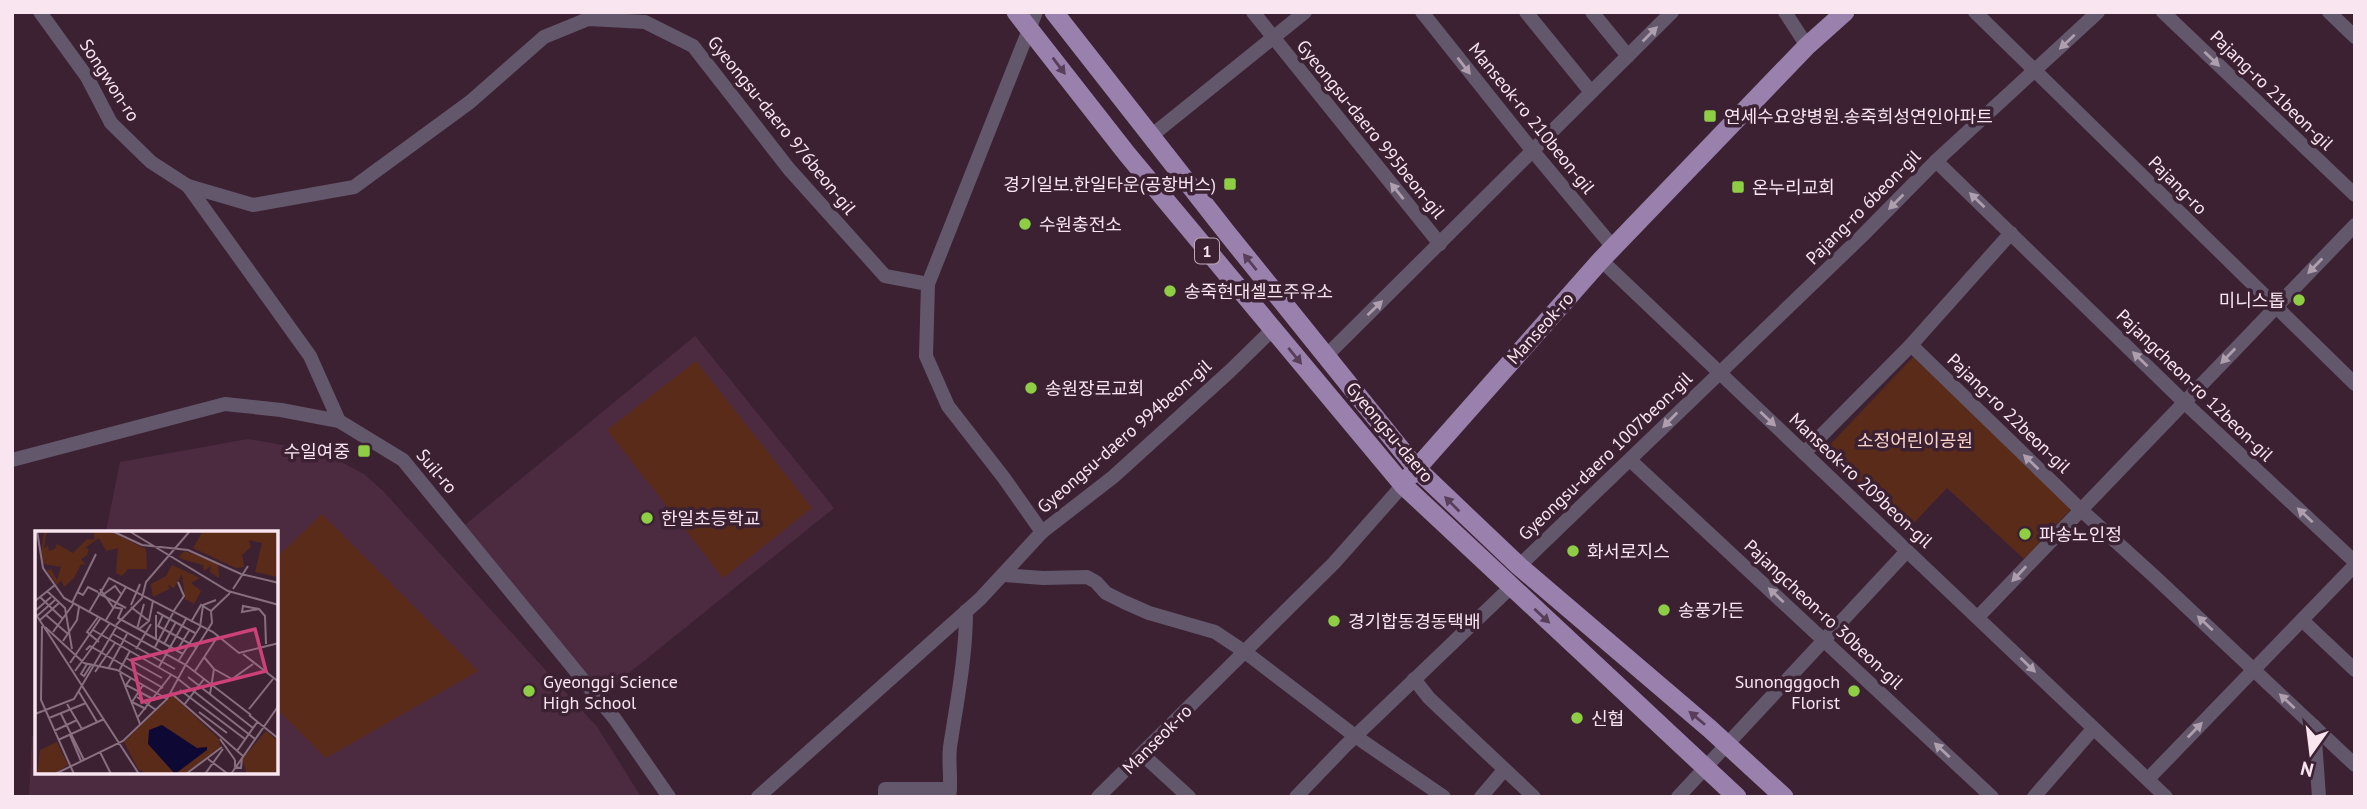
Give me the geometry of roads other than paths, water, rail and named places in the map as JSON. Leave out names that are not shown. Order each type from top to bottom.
[{"type":"main road","name":"Gyeongsu-daero","points":[[1016,12],[1033,20],[1127,154],[1403,485],[1511,587],[1708,763],[1737,797]]},
{"type":"main road","name":"Gyeongsu-daero","points":[[1054,12],[1416,468],[1512,561],[1784,797]]},
{"type":"main road","name":"Manseok-ro","points":[[1403,485],[1607,254],[1807,46],[1845,12]]},
{"type":"main road","points":[[1343,414],[1362,400]]},
{"type":"main road","points":[[1461,541],[1467,537],[1483,548],[1512,561]]},
{"type":"street","name":"Songwon-ro","points":[[40,12],[87,77],[111,123],[151,162],[188,186]]},
{"type":"street","name":"Gyeongsu-daero 995beon-gil","points":[[1253,12],[1440,244]]},
{"type":"street","points":[[1151,136],[1304,12]]},
{"type":"street","name":"Manseok-ro 210beon-gil","points":[[1422,12],[1532,150],[1607,254]]},
{"type":"street","points":[[1526,12],[1591,92]]},
{"type":"street","points":[[1592,12],[1628,56]]},
{"type":"street","name":"Gyeongsu-daero 995beon-gil","points":[[1326,356],[1672,12]]},
{"type":"street","points":[[1785,12],[1807,46]]},
{"type":"street","name":"Pajang-ro","points":[[1975,12],[2355,384]]},
{"type":"street","name":"Pajang-ro 6beon-gil","points":[[1719,372],[1862,236],[1936,161],[2098,12]]},
{"type":"street","name":"Pajang-ro 21beon-gil","points":[[2163,12],[2355,195]]},
{"type":"street","points":[[2329,12],[2355,37]]},
{"type":"street","name":"Gyeongsu-daero 976beon-gil","points":[[188,186],[253,205],[354,187],[470,102],[544,37],[588,19],[645,22],[693,46],[789,169],[885,276],[928,285]]},
{"type":"street","points":[[1033,20],[928,285],[926,356],[948,406],[1042,532]]},
{"type":"street","name":"Pajangcheon-ro 12beon-gil","points":[[1936,161],[2184,402],[2355,563]]},
{"type":"street","points":[[188,186],[310,356],[339,421]]},
{"type":"street","points":[[1978,617],[2355,225]]},
{"type":"street","points":[[1804,453],[1911,345],[2011,233]]},
{"type":"street","name":"Manseok-ro 209beon-gil","points":[[1607,254],[1719,372],[2166,797]]},
{"type":"street","name":"Gyeongsu-daero 994beon-gil","points":[[758,797],[966,611],[1042,532],[1113,477],[1273,329]]},
{"type":"street","name":"Pajang-ro 22beon-gil","points":[[1911,345],[2080,509],[2355,765]]},
{"type":"street","name":"Gyeongsu-daero 1007beon-gil","points":[[1512,561],[1630,460],[1719,372]]},
{"type":"street","name":"Suil-ro","points":[[12,460],[225,404],[281,410],[339,421],[403,460],[615,719],[669,797]]},
{"type":"street","name":"Pajangcheon-ro 30beon-gil","points":[[1630,460],[1992,797]]},
{"type":"street","name":"Manseok-ro","points":[[1098,797],[1334,563],[1403,485]]},
{"type":"street","points":[[1678,797],[1908,551]]},
{"type":"street","points":[[2148,779],[2303,621],[2355,563]]},
{"type":"street","points":[[1003,575],[1043,579],[1087,577],[1106,593],[1149,613],[1215,632],[1355,736],[1444,797]]},
{"type":"street","points":[[1296,797],[1355,736],[1511,587]]},
{"type":"street","points":[[885,797],[886,789],[950,793],[950,750],[966,642],[966,611]]},
{"type":"street","points":[[2303,621],[2355,670]]},
{"type":"street","points":[[1415,679],[1429,698],[1534,797]]},
{"type":"street","points":[[2314,726],[2319,797]]},
{"type":"street","points":[[2034,797],[2094,729]]},
{"type":"street","points":[[1142,754],[1189,797]]},
{"type":"street","points":[[1481,797],[1504,770]]},
{"type":"place","name":"연세수요양병원.송죽희성연인아파트","points":[[1710,116]]},
{"type":"place","name":"경기일보.한일타운(공항버스)","points":[[1230,184]]},
{"type":"place","name":"온누리교회","points":[[1738,187]]},
{"type":"place","name":"수원충전소","points":[[1025,224]]},
{"type":"place","name":"송죽현대셀프주유소","points":[[1170,291]]},
{"type":"place","name":"미니스톱","points":[[2299,300]]},
{"type":"place","name":"송원장로교회","points":[[1031,388]]},
{"type":"place","name":"수일여중","points":[[364,451]]},
{"type":"place","name":"한일초등학교","points":[[647,518]]},
{"type":"place","name":"파송노인정","points":[[2025,534]]},
{"type":"place","name":"화서로지스","points":[[1573,551]]},
{"type":"place","name":"송풍가든","points":[[1664,610]]},
{"type":"place","name":"경기합동경동택배","points":[[1334,621]]},
{"type":"place","name":"Gyeonggi Science High School","points":[[529,691]]},
{"type":"place","name":"Sunongggoch Florist","points":[[1854,691]]},
{"type":"place","name":"신협","points":[[1577,718]]},
{"type":"park label","name":"소정어린이공원","points":[[1915,440]]}]
